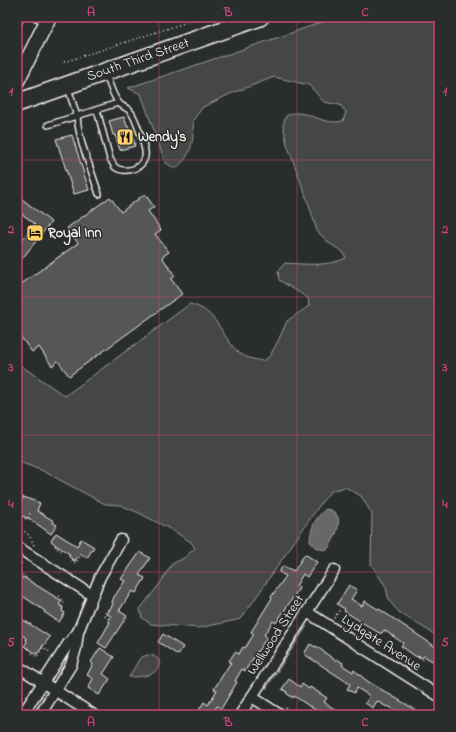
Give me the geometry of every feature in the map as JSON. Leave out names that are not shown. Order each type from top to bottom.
[{"type":"highway","name":"South Third Street","points":[[17,102],[260,17]]},
{"type":"main road","points":[[17,81],[43,19]]},
{"type":"street","points":[[40,715],[71,666],[76,648],[78,632],[92,595],[105,566],[121,540]]},
{"type":"street","points":[[17,548],[92,595]]},
{"type":"street","name":"Wellwood Street","points":[[240,715],[334,570]]},
{"type":"street","name":"Lydgate Avenue","points":[[308,612],[439,696]]},
{"type":"street","points":[[22,715],[68,644],[78,632]]},
{"type":"street","points":[[17,666],[92,714]]},
{"type":"street","points":[[252,697],[281,710]]},
{"type":"lane","points":[[17,26],[21,17]]},
{"type":"lane","points":[[97,110],[110,159],[114,166],[121,170],[138,167],[144,163],[146,152],[139,132],[130,111],[118,103],[105,71]]},
{"type":"lane","points":[[67,85],[77,116],[82,144],[99,194]]},
{"type":"lane","points":[[48,125],[118,103]]},
{"type":"path","points":[[64,62],[203,17]]},
{"type":"path","points":[[21,518],[28,519],[30,513]]},
{"type":"path","points":[[17,529],[24,531],[29,535],[36,549]]},
{"type":"path","points":[[56,546],[55,547],[61,551]]},
{"type":"path","points":[[71,560],[76,563],[81,555]]},
{"type":"path","points":[[17,564],[28,564]]},
{"type":"path","points":[[17,579],[21,574],[27,578]]},
{"type":"path","points":[[59,596],[64,602],[62,607]]},
{"type":"path","points":[[329,615],[334,619],[341,608]]},
{"type":"path","points":[[108,609],[104,615],[109,619]]},
{"type":"path","points":[[32,653],[37,657],[42,647],[54,655]]},
{"type":"path","points":[[419,657],[426,661]]},
{"type":"path","points":[[281,710],[297,715]]},
{"type":"shaded area","points":[[336,17],[439,17],[439,637],[400,613],[389,601],[386,587],[371,564],[372,514],[361,496],[345,487],[331,491],[321,503],[241,619],[199,628],[151,624],[142,618],[140,609],[159,585],[172,564],[184,558],[195,548],[191,542],[172,530],[137,512],[120,505],[105,504],[43,471],[17,461],[17,363],[65,396],[190,304],[207,312],[217,323],[231,344],[243,355],[263,361],[270,356],[287,321],[309,306],[308,298],[279,280],[278,271],[285,263],[324,264],[346,258],[343,252],[329,243],[317,231],[287,144],[283,125],[286,116],[294,113],[301,113],[330,122],[336,122],[343,121],[346,112],[340,105],[324,102],[309,85],[274,77],[230,94],[203,107],[193,120],[191,148],[185,159],[175,169],[165,162],[141,94],[128,88]]},
{"type":"shaded area","points":[[326,509],[333,511],[339,520],[336,533],[327,550],[318,548],[310,542],[314,523],[319,515]]},
{"type":"shaded area","points":[[307,626],[266,689],[267,684]]},
{"type":"shaded area","points":[[147,655],[154,656],[159,660],[157,669],[154,672],[144,676],[129,677],[140,658]]},
{"type":"shaded area","points":[[40,696],[43,697],[43,702],[35,715],[27,715]]},
{"type":"building","name":"Wendy's","points":[[124,117],[127,126],[131,131],[135,146],[120,150],[115,135],[113,135],[109,121]]},
{"type":"building","points":[[72,135],[89,190],[74,194],[56,139]]},
{"type":"building","points":[[145,194],[154,207],[148,211],[161,230],[155,234],[169,252],[162,257],[175,276],[171,279],[182,294],[69,376],[58,361],[52,366],[39,347],[32,352],[17,332],[17,287],[78,243],[67,228],[110,197],[121,212]]},
{"type":"building","name":"Royal Inn","points":[[17,195],[51,222],[21,260],[17,257],[17,246],[35,224],[17,210]]},
{"type":"building","points":[[23,497],[40,503],[37,511],[54,521],[53,523],[57,525],[51,534],[30,519],[17,514]]},
{"type":"building","points":[[56,533],[77,546],[81,539],[94,547],[87,558],[80,553],[75,561],[68,556],[70,554],[51,541]]},
{"type":"building","points":[[140,552],[150,558],[139,575],[145,578],[136,593],[132,591],[119,611],[127,616],[106,648],[98,643],[110,622],[108,621],[111,616],[107,614],[113,604],[112,602],[114,597],[125,581],[121,579]]},
{"type":"building","points":[[305,554],[317,562],[307,577],[303,574],[296,586],[299,587],[298,590],[276,623],[273,621],[264,635],[267,637],[245,671],[242,669],[235,681],[237,682],[221,709],[217,706],[211,715],[196,715],[204,702],[208,705],[217,690],[214,689],[231,662],[229,661],[235,652],[239,654],[254,634],[251,632],[272,598],[271,597],[286,576],[279,572],[283,566],[294,571]]},
{"type":"building","points":[[23,577],[62,601],[59,605],[63,608],[62,611],[65,613],[59,622],[21,595],[17,602],[17,579],[20,581]]},
{"type":"building","points":[[349,585],[357,590],[351,599],[362,606],[365,601],[439,649],[439,665],[424,656],[422,658],[415,656],[401,646],[403,643],[384,630],[382,633],[379,633],[344,611],[345,609],[337,604]]},
{"type":"building","points":[[17,616],[50,637],[37,654],[24,646],[27,642],[25,637],[17,632]]},
{"type":"building","points":[[163,634],[183,647],[178,655],[158,642]]},
{"type":"building","points":[[310,644],[315,647],[316,646],[336,661],[337,659],[343,663],[342,665],[353,672],[354,670],[367,681],[424,715],[402,715],[377,701],[373,708],[365,703],[370,696],[357,688],[354,693],[347,689],[350,684],[304,654]]},
{"type":"building","points":[[100,648],[114,657],[103,674],[110,679],[99,695],[88,688],[93,679],[87,675],[93,664],[91,662]]},
{"type":"building","points":[[289,679],[300,687],[302,684],[309,689],[310,687],[327,698],[324,702],[343,715],[323,715],[294,696],[293,698],[282,689]]},
{"type":"place","name":"Wendy's","points":[[125,137]]},
{"type":"place","name":"Royal Inn","points":[[35,233]]}]
